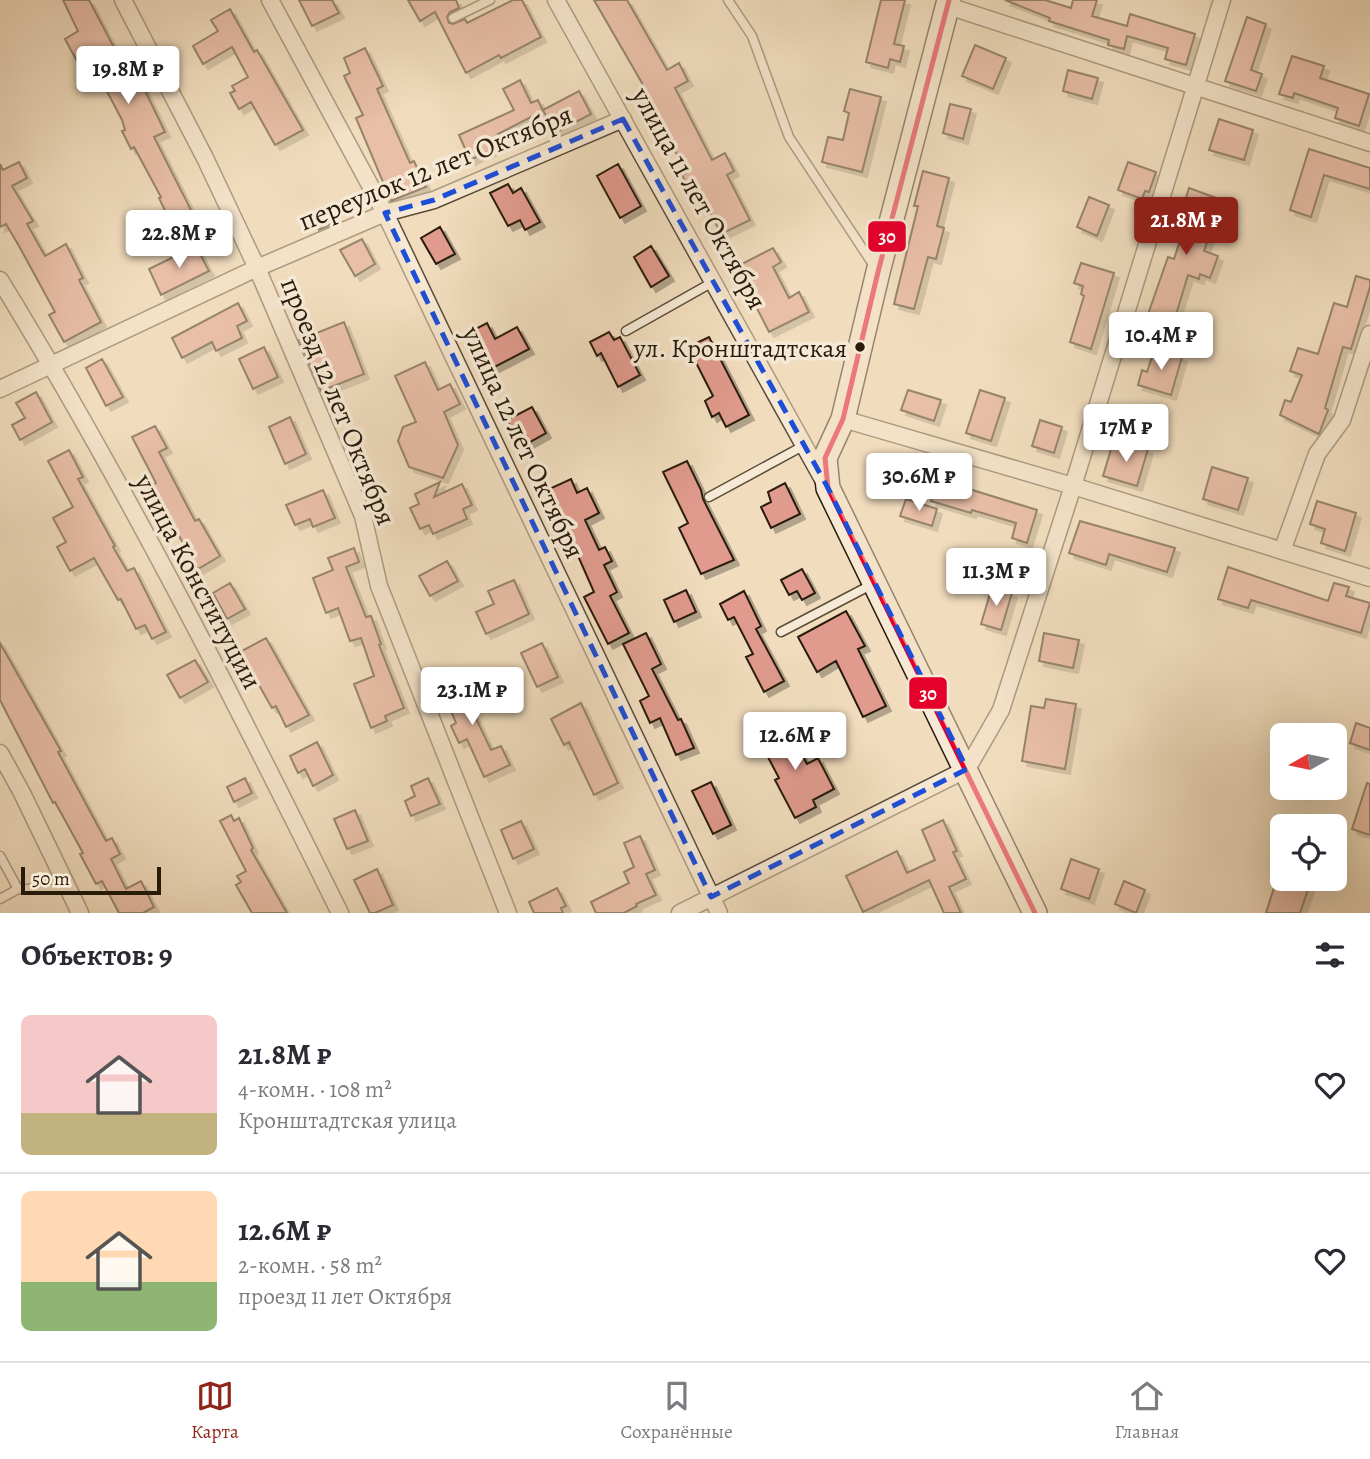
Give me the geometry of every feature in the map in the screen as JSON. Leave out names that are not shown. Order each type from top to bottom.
[{"type":"street","name":"проезд 12 лет Октября","points":[[123,0],[205,158],[257,268],[363,516],[379,586],[508,913]]},
{"type":"street","name":"улица 12 лет Октября","points":[[270,0],[386,213],[719,913]]},
{"type":"street","name":"улица 11 лет Октября","points":[[556,0],[828,488],[1035,913]]},
{"type":"street","points":[[680,913],[967,769],[1001,710],[1073,486],[1222,0]]},
{"type":"street","points":[[828,488],[825,458],[843,419],[878,272],[949,2],[1370,143]]},
{"type":"street","name":"переулок 12 лет Октября","points":[[0,389],[257,268],[386,213],[434,200],[623,118]]},
{"type":"street","name":"улица Конституции","points":[[0,280],[52,365],[235,702],[340,913]]},
{"type":"street","points":[[1282,551],[1317,454],[1342,420],[1370,334]]},
{"type":"street","points":[[843,419],[1073,486],[1370,578]]},
{"type":"street","points":[[0,754],[22,793],[80,913]]},
{"type":"lane","points":[[453,19],[490,0]]},
{"type":"lane","points":[[728,0],[752,36],[789,137],[878,272]]},
{"type":"lane","points":[[626,331],[713,282]]},
{"type":"lane","points":[[709,497],[803,446]]},
{"type":"lane","points":[[781,632],[874,584]]},
{"type":"lane","points":[[0,856],[18,889]]},
{"type":"lane","points":[[0,899],[18,889],[69,889]]},
{"type":"highlighted area","points":[[623,119],[828,488],[967,769],[711,897],[385,213],[434,200]]},
{"type":"building","points":[[63,0],[89,0],[120,59],[128,55],[165,132],[154,137],[197,222],[175,232],[159,198],[161,197],[134,147],[131,149],[122,131],[125,130],[122,120],[90,59],[79,65],[65,39],[78,31]]},
{"type":"building","points":[[299,0],[332,0],[339,13],[312,26]]},
{"type":"building","points":[[408,0],[456,0],[459,8],[450,12],[447,17],[449,23],[453,24],[465,19],[467,23],[513,0],[522,0],[541,37],[466,73],[435,12],[420,21]]},
{"type":"building","points":[[594,0],[627,0],[667,70],[679,63],[688,81],[675,88],[712,160],[725,153],[734,171],[727,175],[750,220],[721,234],[698,188],[691,192],[682,175],[686,173],[642,83]]},
{"type":"building","points":[[881,0],[905,0],[894,44],[904,46],[900,62],[890,59],[888,68],[866,62]]},
{"type":"building","points":[[1005,0],[1045,0],[1071,8],[1073,0],[1097,0],[1092,16],[1127,26],[1130,14],[1195,34],[1186,65],[1165,59],[1168,48],[1127,36],[1124,49],[1108,45],[1109,40],[1049,21],[1050,18]]},
{"type":"building","points":[[230,9],[303,130],[275,145],[251,102],[239,109],[230,93],[235,91],[232,86],[248,77],[232,47],[203,64],[193,46],[218,31],[211,20]]},
{"type":"building","points":[[1247,17],[1266,24],[1251,70],[1262,74],[1256,91],[1225,81]]},
{"type":"building","points":[[975,45],[1006,58],[993,89],[962,76]]},
{"type":"building","points":[[365,48],[383,86],[377,89],[410,163],[414,161],[426,187],[391,201],[356,118],[363,115],[344,76],[350,73],[344,58]]},
{"type":"building","points":[[1292,56],[1324,66],[1320,78],[1369,94],[1359,126],[1335,118],[1338,108],[1294,93],[1293,98],[1279,94]]},
{"type":"building","points":[[1068,70],[1098,78],[1092,99],[1063,91]]},
{"type":"building","points":[[520,80],[531,103],[538,100],[543,111],[498,134],[503,145],[470,160],[459,135],[514,110],[503,89]]},
{"type":"building","points":[[850,89],[881,97],[862,172],[822,162],[828,137],[843,140],[849,113],[844,111]]},
{"type":"building","points":[[579,91],[591,114],[555,133],[543,110]]},
{"type":"building","points":[[950,104],[971,109],[963,139],[943,133]]},
{"type":"building","points":[[1219,119],[1253,130],[1244,160],[1209,150]]},
{"type":"building","points":[[1309,149],[1370,168],[1370,189],[1324,175],[1311,217],[1290,210]]},
{"type":"building","points":[[19,162],[27,178],[12,186],[33,221],[27,224],[45,256],[66,244],[83,278],[79,280],[101,322],[64,342],[49,315],[55,312],[19,246],[6,224],[0,227],[0,164],[3,170]]},
{"type":"building","points":[[1128,162],[1156,172],[1149,192],[1145,191],[1142,199],[1118,190]]},
{"type":"building","points":[[618,164],[641,206],[620,218],[597,176]]},
{"type":"building","points":[[923,171],[949,178],[937,226],[944,228],[936,259],[928,257],[914,309],[894,304],[918,206],[914,206]]},
{"type":"building","points":[[508,184],[513,193],[521,188],[540,222],[525,230],[520,220],[508,226],[490,193]]},
{"type":"building","points":[[1189,188],[1222,200],[1204,251],[1218,256],[1210,278],[1200,274],[1199,279],[1188,275],[1172,328],[1146,320],[1168,257],[1174,259],[1188,216],[1181,214]]},
{"type":"building","points":[[1089,197],[1109,205],[1097,236],[1077,227]]},
{"type":"building","points":[[325,208],[333,223],[319,230],[311,215]]},
{"type":"building","points":[[440,227],[455,254],[436,264],[421,238]]},
{"type":"building","points":[[362,239],[375,264],[355,276],[340,250]]},
{"type":"building","points":[[196,246],[209,271],[161,295],[149,269]]},
{"type":"building","points":[[651,246],[669,276],[651,287],[634,257]]},
{"type":"building","points":[[773,248],[781,262],[773,267],[789,298],[799,292],[809,312],[769,332],[736,267]]},
{"type":"building","points":[[1081,263],[1114,273],[1091,349],[1070,342],[1084,296],[1081,294],[1083,286],[1074,283]]},
{"type":"building","points":[[1356,276],[1370,280],[1370,287],[1351,349],[1343,347],[1325,408],[1328,410],[1319,434],[1280,415],[1285,400],[1291,402],[1302,375],[1290,371],[1298,348],[1318,354],[1334,303],[1347,307]]},
{"type":"building","points":[[238,303],[247,321],[237,326],[242,338],[216,351],[212,342],[182,358],[172,338]]},
{"type":"building","points":[[344,322],[364,374],[321,391],[299,340]]},
{"type":"building","points":[[487,323],[495,339],[517,327],[529,349],[485,372],[466,334]]},
{"type":"building","points":[[609,332],[614,340],[620,337],[640,375],[618,387],[601,353],[597,356],[590,342]]},
{"type":"building","points":[[709,337],[749,415],[726,427],[719,413],[712,417],[705,401],[713,396],[688,347]]},
{"type":"building","points":[[264,347],[278,377],[253,389],[239,359]]},
{"type":"building","points":[[1155,348],[1182,357],[1171,395],[1138,385],[1142,370],[1147,372]]},
{"type":"building","points":[[102,359],[123,397],[106,406],[86,368]]},
{"type":"building","points":[[425,362],[438,390],[450,384],[460,404],[444,412],[458,445],[443,478],[409,467],[398,441],[403,427],[416,422],[395,376]]},
{"type":"building","points":[[908,390],[941,400],[934,421],[901,410]]},
{"type":"building","points":[[980,390],[1005,398],[991,441],[966,433]]},
{"type":"building","points":[[36,392],[52,422],[20,440],[12,425],[25,418],[16,403]]},
{"type":"building","points":[[532,407],[546,433],[521,447],[507,420]]},
{"type":"building","points":[[290,417],[306,454],[285,464],[269,427]]},
{"type":"building","points":[[1040,420],[1062,427],[1054,453],[1032,446]]},
{"type":"building","points":[[155,426],[167,448],[159,452],[195,521],[199,519],[220,556],[198,569],[163,508],[156,511],[145,489],[156,483],[132,437]]},
{"type":"building","points":[[1130,444],[1148,449],[1137,486],[1103,476],[1112,446],[1128,451]]},
{"type":"building","points":[[69,450],[83,477],[78,479],[115,546],[113,547],[127,571],[134,568],[166,632],[152,639],[145,625],[136,629],[121,599],[118,600],[94,558],[70,571],[57,547],[66,542],[53,518],[73,507],[48,461]]},
{"type":"building","points":[[687,461],[734,560],[701,574],[679,528],[688,523],[663,472]]},
{"type":"building","points":[[1212,467],[1248,478],[1238,510],[1203,499]]},
{"type":"building","points":[[940,471],[955,476],[953,484],[1037,510],[1027,543],[1012,538],[1016,523],[931,501]]},
{"type":"building","points":[[571,479],[577,493],[587,488],[599,513],[585,520],[599,550],[605,547],[612,561],[604,565],[617,592],[610,596],[629,633],[608,644],[584,597],[594,592],[545,491]]},
{"type":"building","points":[[440,482],[434,497],[462,484],[472,505],[463,509],[467,519],[433,534],[429,525],[420,529],[410,508],[419,504],[415,494]]},
{"type":"building","points":[[785,483],[800,514],[771,528],[761,507],[771,502],[768,492]]},
{"type":"building","points":[[323,490],[335,518],[313,527],[310,519],[295,525],[286,505]]},
{"type":"building","points":[[906,499],[937,509],[932,526],[900,516]]},
{"type":"building","points":[[1317,501],[1356,513],[1345,551],[1321,543],[1325,529],[1310,524]]},
{"type":"building","points":[[1080,521],[1175,548],[1167,572],[1109,554],[1106,565],[1069,553]]},
{"type":"building","points":[[354,548],[359,562],[346,567],[366,617],[371,616],[381,644],[379,645],[404,708],[385,716],[387,721],[371,728],[354,684],[374,676],[361,638],[350,641],[338,608],[326,613],[313,578],[333,570],[328,558]]},
{"type":"building","points":[[447,561],[458,581],[430,596],[419,576]]},
{"type":"building","points":[[1228,567],[1328,601],[1334,583],[1349,587],[1346,596],[1370,603],[1361,633],[1251,600],[1248,608],[1218,599]]},
{"type":"building","points":[[802,569],[815,593],[802,600],[797,591],[789,595],[781,580]]},
{"type":"building","points":[[514,580],[529,614],[486,634],[476,612],[494,604],[488,591]]},
{"type":"building","points":[[230,583],[245,609],[227,619],[213,593]]},
{"type":"building","points":[[992,587],[1012,593],[1001,630],[981,624]]},
{"type":"building","points":[[686,590],[696,612],[674,622],[664,600]]},
{"type":"building","points":[[744,591],[761,626],[756,629],[784,681],[764,692],[746,657],[753,654],[734,617],[728,620],[720,604]]},
{"type":"building","points":[[846,611],[865,646],[858,649],[886,706],[863,717],[836,661],[817,672],[798,637]]},
{"type":"building","points":[[646,633],[661,664],[652,669],[678,720],[681,719],[694,748],[676,755],[660,718],[650,723],[640,701],[649,696],[623,644]]},
{"type":"building","points":[[1044,633],[1079,640],[1073,668],[1039,661]]},
{"type":"building","points":[[266,638],[309,715],[286,727],[276,706],[272,708],[240,652]]},
{"type":"building","points":[[0,643],[61,751],[58,752],[106,841],[112,838],[120,854],[111,859],[126,889],[141,881],[154,907],[143,913],[119,913],[102,881],[96,884],[80,854],[83,853],[55,802],[53,803],[0,700]]},
{"type":"building","points":[[542,643],[558,677],[537,687],[521,653]]},
{"type":"building","points":[[195,660],[208,682],[180,698],[167,675]]},
{"type":"building","points":[[467,676],[477,701],[469,704],[491,750],[501,746],[510,765],[484,777],[467,739],[459,743],[451,726],[456,723],[441,686]]},
{"type":"building","points":[[1046,699],[1076,704],[1065,769],[1022,761],[1031,706],[1044,708]]},
{"type":"building","points":[[581,703],[618,783],[594,795],[569,742],[564,745],[551,719]]},
{"type":"building","points":[[1356,723],[1370,728],[1370,750],[1350,743]]},
{"type":"building","points":[[786,726],[807,764],[818,758],[834,789],[813,800],[816,807],[795,818],[775,780],[779,778],[759,740]]},
{"type":"building","points":[[317,742],[333,775],[313,786],[305,769],[298,773],[290,756]]},
{"type":"building","points":[[245,778],[252,793],[234,802],[227,787]]},
{"type":"building","points":[[428,778],[440,804],[411,816],[405,801],[415,796],[411,786]]},
{"type":"building","points":[[711,782],[731,825],[713,834],[692,791]]},
{"type":"building","points":[[1367,783],[1370,784],[1370,835],[1352,829]]},
{"type":"building","points":[[355,810],[368,841],[347,849],[334,819]]},
{"type":"building","points":[[231,815],[234,821],[239,818],[253,848],[251,850],[287,913],[252,913],[236,885],[241,882],[237,876],[246,871],[220,821]]},
{"type":"building","points":[[943,820],[957,851],[953,852],[966,879],[949,887],[961,913],[944,913],[929,880],[863,912],[846,876],[897,851],[907,873],[935,860],[922,830]]},
{"type":"building","points":[[521,821],[534,849],[513,859],[501,830]]},
{"type":"building","points":[[640,836],[655,870],[646,874],[656,895],[624,913],[596,913],[591,902],[629,883],[624,872],[634,867],[624,843]]},
{"type":"building","points":[[1071,859],[1099,869],[1089,899],[1061,889]]},
{"type":"building","points":[[377,869],[393,905],[370,913],[354,880]]},
{"type":"building","points":[[1124,881],[1145,890],[1136,913],[1115,904]]},
{"type":"building","points":[[557,888],[566,906],[561,908],[563,913],[534,913],[529,902]]},
{"type":"building","points":[[1273,891],[1308,891],[1300,913],[1266,913]]},
{"type":"transit line","name":"30","points":[[949,0],[878,272],[843,419],[825,458],[828,488],[1035,913]]},
{"type":"place","name":"ул. Кронштадтская","points":[[860,347]]}]
